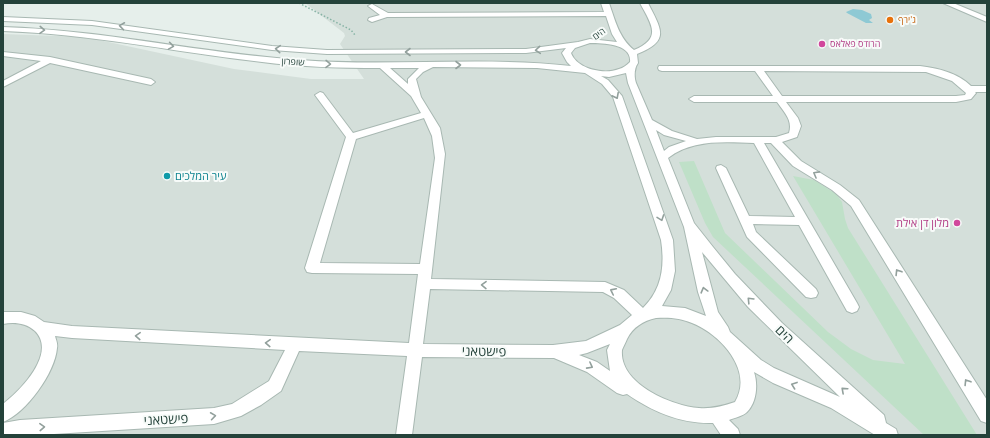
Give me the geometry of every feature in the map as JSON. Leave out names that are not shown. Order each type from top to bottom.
[{"type":"street","name":"הים","points":[[605,3],[608,14],[607,29]]},
{"type":"street","points":[[644,3],[657,30],[657,36],[649,46],[630,51],[620,45],[605,41],[581,43],[569,50],[567,57],[573,64],[605,82],[617,96],[667,240],[670,262],[667,283],[660,299],[644,315]]},
{"type":"street","points":[[947,3],[987,20]]},
{"type":"street","points":[[372,6],[386,15]]},
{"type":"street","points":[[372,20],[386,15],[608,14]]},
{"type":"street","name":"שופרון","points":[[3,19],[92,23],[272,48],[360,53],[526,52],[581,43]]},
{"type":"street","name":"שופרון","points":[[3,29],[48,30],[98,35],[275,61],[301,63],[536,65],[612,73],[622,71],[632,66]]},
{"type":"street","name":"הים","points":[[607,29],[619,39],[635,58],[632,66],[631,81],[688,223],[712,314],[731,342],[751,362],[768,373],[846,408],[890,435]]},
{"type":"street","name":"הים","points":[[581,43],[607,29]]},
{"type":"street","points":[[3,54],[50,60],[151,82]]},
{"type":"street","points":[[3,84],[50,60]]},
{"type":"street","points":[[381,64],[415,95],[427,114],[437,136],[440,158],[404,435]]},
{"type":"street","points":[[415,95],[412,82],[414,76],[420,70],[435,64]]},
{"type":"street","points":[[662,68],[925,69],[949,76],[969,89],[987,89]]},
{"type":"street","points":[[663,161],[663,157],[674,147],[698,141],[774,140],[791,137],[796,129],[793,118],[757,68]]},
{"type":"street","points":[[694,99],[961,99],[971,95],[969,89]]},
{"type":"street","points":[[320,95],[351,137]]},
{"type":"street","points":[[351,137],[427,114]]},
{"type":"street","points":[[647,121],[663,131],[673,135],[698,141]]},
{"type":"street","points":[[351,137],[312,268],[426,269]]},
{"type":"street","points":[[758,140],[852,307]]},
{"type":"street","points":[[774,140],[800,165],[828,181],[846,194],[855,203],[987,415]]},
{"type":"street","points":[[721,168],[752,234],[763,247],[811,293]]},
{"type":"street","points":[[745,220],[804,222]]},
{"type":"street","name":"הים","points":[[688,223],[716,262],[752,302],[797,346],[894,435]]},
{"type":"street","points":[[424,284],[605,287],[619,294],[644,315]]},
{"type":"street","points":[[673,312],[692,316],[711,325],[731,342],[748,372],[748,390],[746,399],[727,429],[700,428],[678,425],[656,416],[637,402],[630,394],[619,376],[615,358],[617,341],[626,328],[636,319],[644,315],[673,312]]},
{"type":"street","name":"פישטאני","points":[[3,318],[10,317],[30,320],[44,328],[72,332],[416,350],[553,352],[575,350],[594,345],[626,328]]},
{"type":"street","points":[[3,414],[13,407],[35,384],[47,362],[50,343],[44,328]]},
{"type":"street","name":"פישטאני","points":[[3,431],[20,428],[214,416],[235,411],[255,400],[275,386],[295,344]]},
{"type":"street","name":"פישטאני","points":[[553,352],[592,367],[608,376],[630,394]]},
{"type":"path","points":[[299,3],[351,30],[357,40],[360,53]]},
{"type":"shaded area","points":[[305,3],[987,3],[987,435],[3,435],[3,34],[85,37],[234,69],[311,79],[364,79],[340,44],[345,36],[344,33]]},
{"type":"green space","points":[[694,161],[725,233],[828,332],[851,349],[873,360],[905,364],[793,176],[814,180],[836,194],[842,202],[848,228],[977,435],[924,435],[713,237],[705,223],[679,162]]},
{"type":"water","points":[[853,9],[862,10],[871,14],[872,18],[869,20],[873,23],[866,23],[846,12]]},
{"type":"place","name":"ג'ירף","points":[[890,20]]},
{"type":"place","name":"הרודס פאלאס","points":[[822,44]]},
{"type":"place","name":"עיר המלכים","points":[[167,176]]},
{"type":"place","name":"מלון דן אילת","points":[[957,223]]}]
